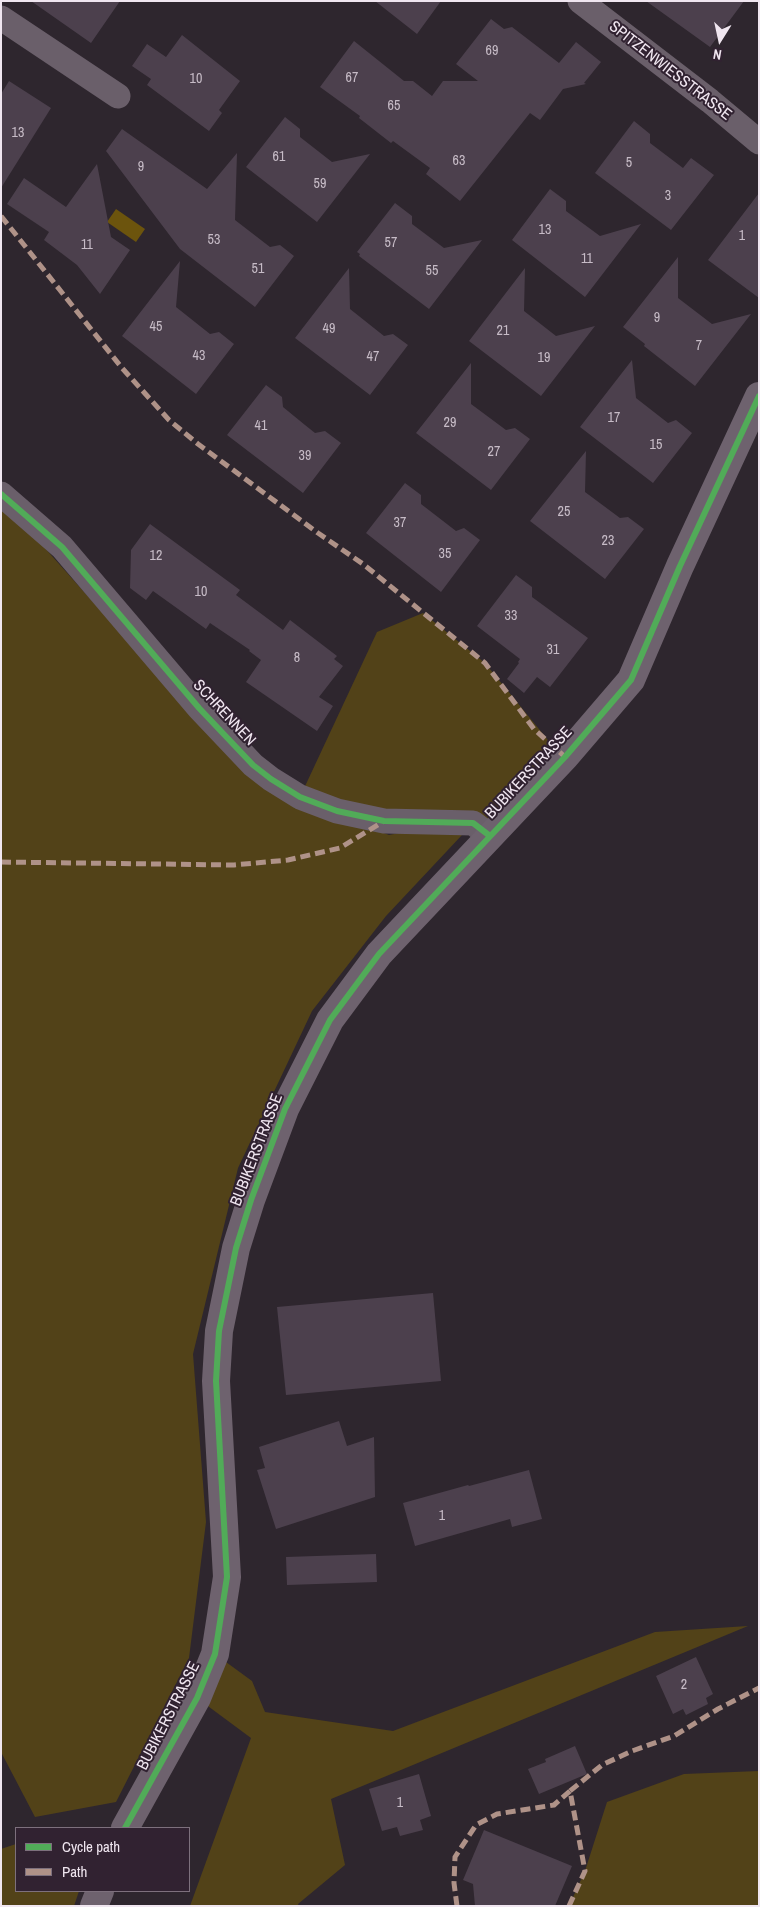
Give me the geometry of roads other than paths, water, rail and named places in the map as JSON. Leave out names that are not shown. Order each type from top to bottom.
[{"type":"street","name":"SPITZENWIESSTRASSE","points":[[580,1],[710,101],[759,142]]},
{"type":"street","points":[[1,18],[118,96]]},
{"type":"street","name":"BUBIKERSTRASSE","points":[[126,1827],[196,1698],[215,1654],[227,1577],[216,1381],[219,1331],[236,1248],[251,1200],[286,1109],[330,1020],[379,954],[565,757],[631,680],[680,566],[759,396]]},
{"type":"street","name":"SCHRENNEN","points":[[1,494],[62,547],[199,708],[253,765],[271,780],[300,797],[337,811],[384,821],[473,823],[490,836]]},
{"type":"street","points":[[94,1906],[100,1892]]}]
